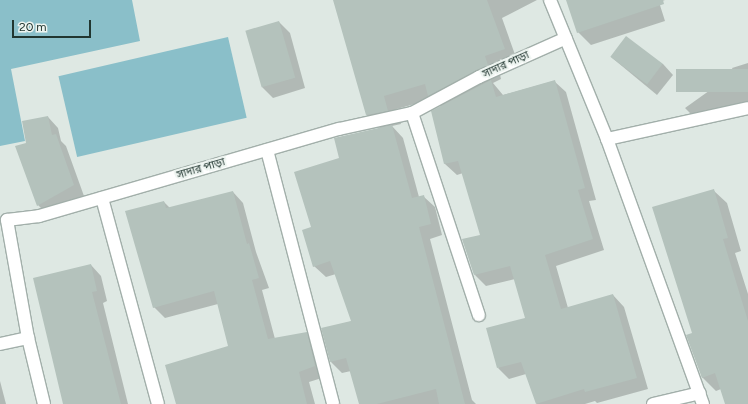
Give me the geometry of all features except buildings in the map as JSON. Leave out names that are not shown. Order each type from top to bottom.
[{"type":"street","points":[[550,0],[608,139],[702,398],[653,404]]},
{"type":"street","name":"সাদার পাড়া","points":[[44,404],[28,338],[3,220],[39,216],[339,129],[412,113],[479,77],[566,38]]},
{"type":"street","points":[[608,139],[748,108]]},
{"type":"street","points":[[412,113],[479,315]]},
{"type":"street","points":[[267,150],[333,404]]},
{"type":"street","points":[[102,198],[158,404]]},
{"type":"street","points":[[0,344],[28,338]]},
{"type":"water","points":[[0,0],[132,0],[140,41],[11,69],[25,141],[0,146]]},
{"type":"water","points":[[228,37],[247,118],[77,157],[58,76]]}]
